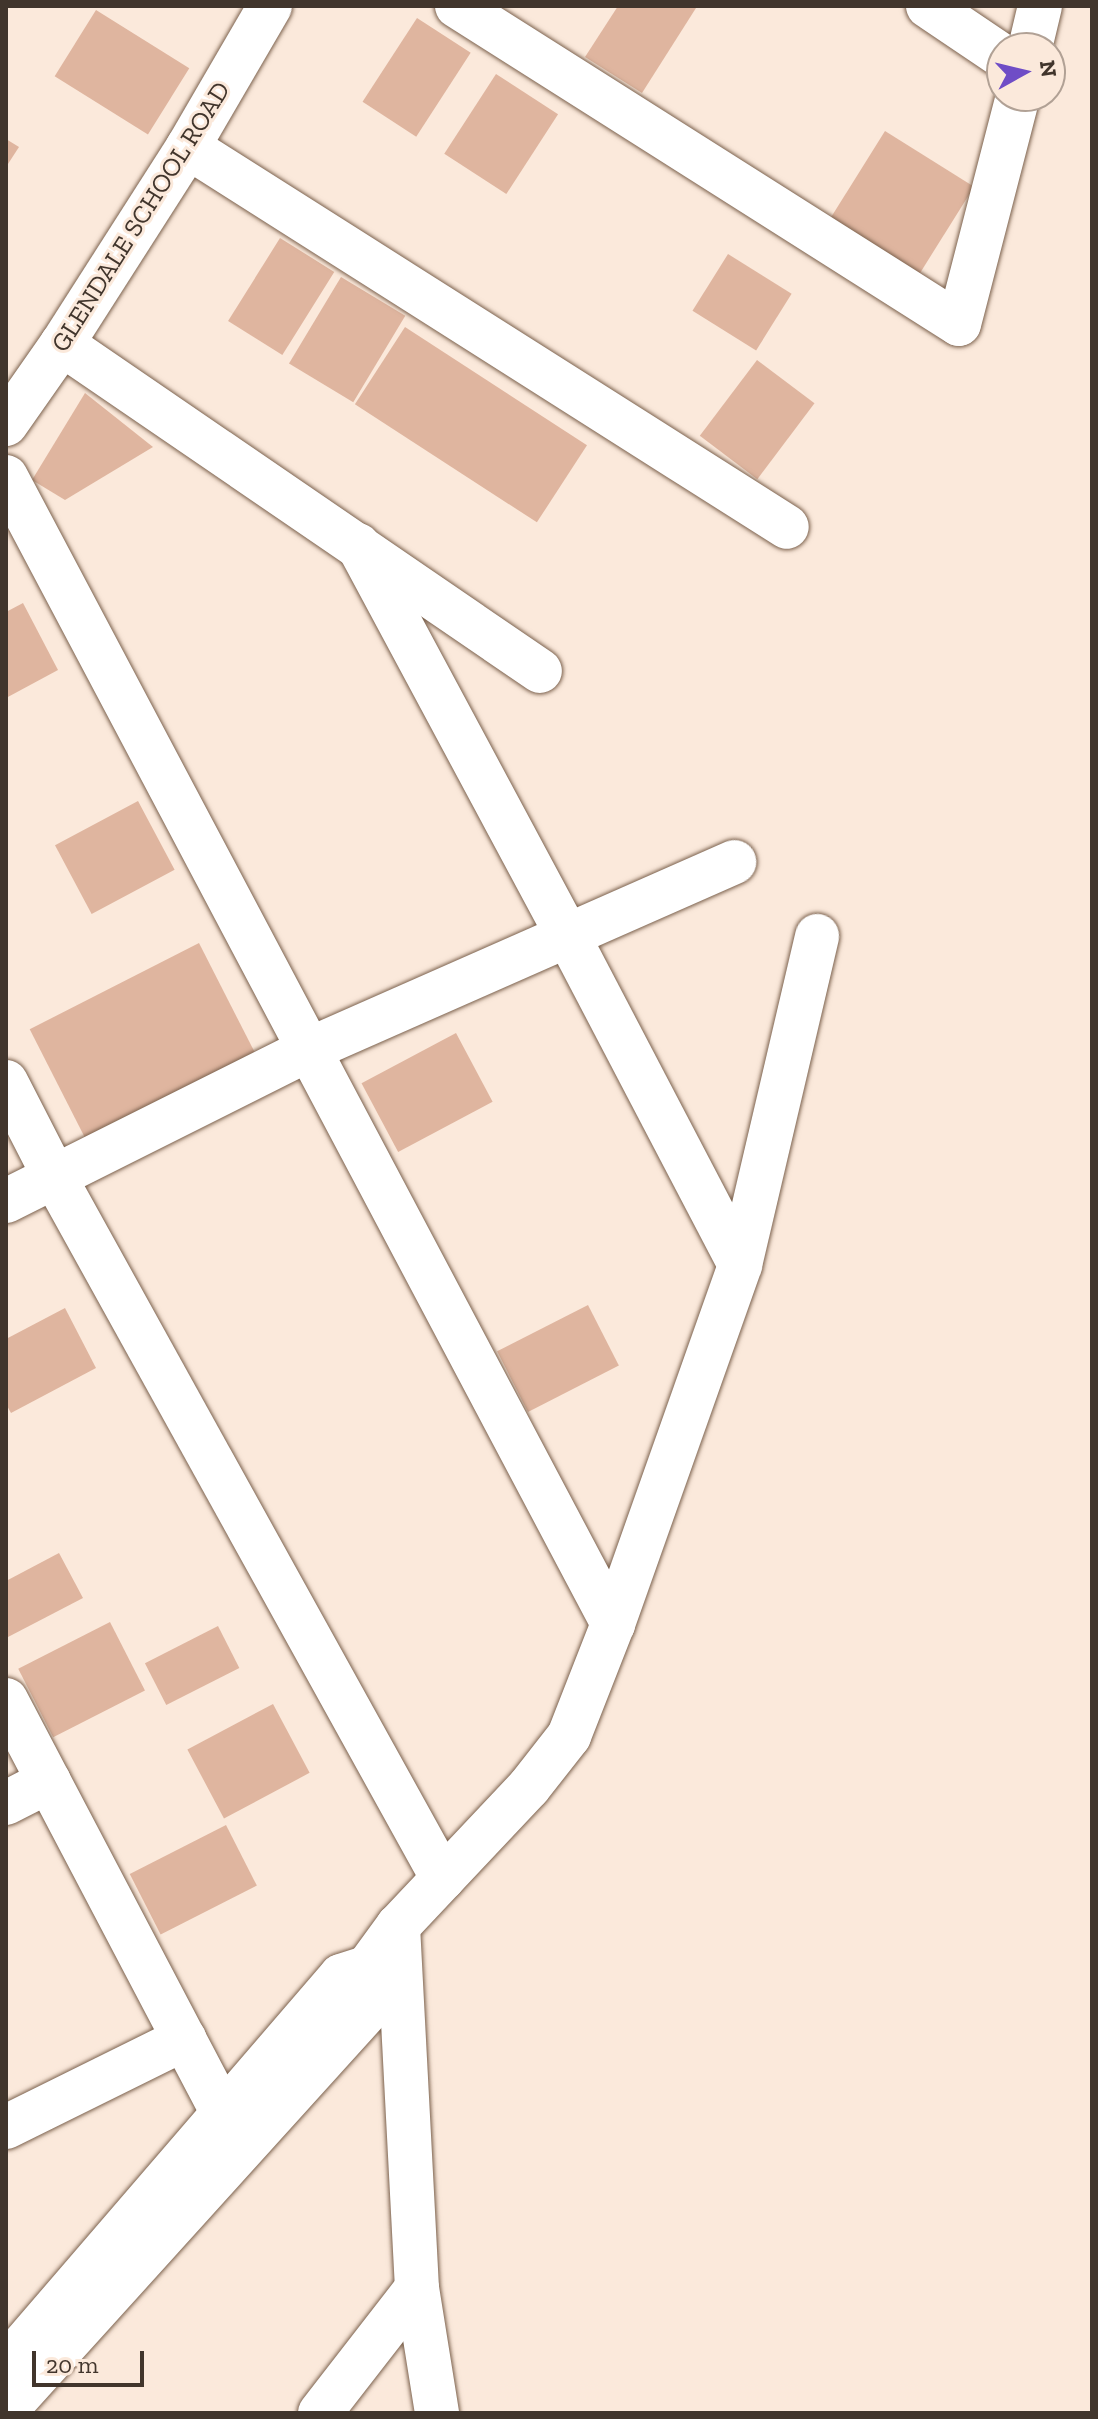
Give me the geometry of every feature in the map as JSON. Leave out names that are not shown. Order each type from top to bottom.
[{"type":"street","name":"GLENDALE SCHOOL ROAD","points":[[6,424],[62,344],[188,147],[270,6]]},
{"type":"street","points":[[457,6],[959,324],[1014,112]]},
{"type":"street","points":[[928,6],[986,45]]},
{"type":"street","points":[[1034,32],[1040,6]]},
{"type":"street","points":[[188,147],[787,527]]},
{"type":"street","points":[[62,344],[540,671]]},
{"type":"street","points":[[6,477],[613,1624]]},
{"type":"street","points":[[358,545],[740,1265]]},
{"type":"street","points":[[6,1201],[308,1050],[734,862]]},
{"type":"street","points":[[6,2365],[341,1976],[368,1967],[398,1926],[529,1787],[569,1736],[613,1624],[740,1265],[817,936]]},
{"type":"street","points":[[6,1082],[54,1176],[443,1879]]},
{"type":"street","points":[[6,1700],[224,2115]]},
{"type":"street","points":[[6,1803],[49,1781]]},
{"type":"street","points":[[398,1926],[417,2288],[437,2413]]},
{"type":"street","points":[[6,2410],[369,2009],[368,1967]]},
{"type":"street","points":[[6,2127],[184,2039]]},
{"type":"street","points":[[320,2413],[417,2288]]},
{"type":"building","points":[[618,6],[696,8],[642,93],[585,57]]},
{"type":"building","points":[[96,10],[189,68],[148,134],[55,76]]},
{"type":"building","points":[[417,18],[471,53],[416,137],[363,102]]},
{"type":"building","points":[[496,74],[558,114],[506,194],[444,154]]},
{"type":"building","points":[[885,131],[974,187],[917,278],[828,223]]},
{"type":"building","points":[[6,139],[19,147],[6,167]]},
{"type":"building","points":[[280,238],[334,272],[282,355],[228,321]]},
{"type":"building","points":[[728,254],[792,294],[756,351],[692,311]]},
{"type":"building","points":[[341,277],[405,316],[353,402],[289,364]]},
{"type":"building","points":[[405,327],[587,445],[537,522],[355,404]]},
{"type":"building","points":[[757,360],[815,403],[757,479],[700,436]]},
{"type":"building","points":[[85,393],[153,447],[65,500],[32,480]]},
{"type":"building","points":[[23,603],[58,670],[6,698],[6,612]]},
{"type":"building","points":[[138,801],[175,870],[92,914],[55,845]]},
{"type":"building","points":[[199,943],[258,1058],[88,1144],[30,1029]]},
{"type":"building","points":[[456,1033],[493,1102],[398,1152],[362,1083]]},
{"type":"building","points":[[588,1305],[619,1366],[528,1412],[497,1351]]},
{"type":"building","points":[[65,1308],[96,1368],[11,1413],[6,1404],[6,1339]]},
{"type":"building","points":[[59,1553],[83,1598],[8,1637],[6,1581]]},
{"type":"building","points":[[110,1622],[145,1691],[53,1737],[18,1669]]},
{"type":"building","points":[[218,1626],[239,1668],[166,1705],[145,1663]]},
{"type":"building","points":[[273,1704],[310,1773],[224,1818],[187,1750]]},
{"type":"building","points":[[226,1825],[257,1886],[161,1935],[130,1874]]}]
